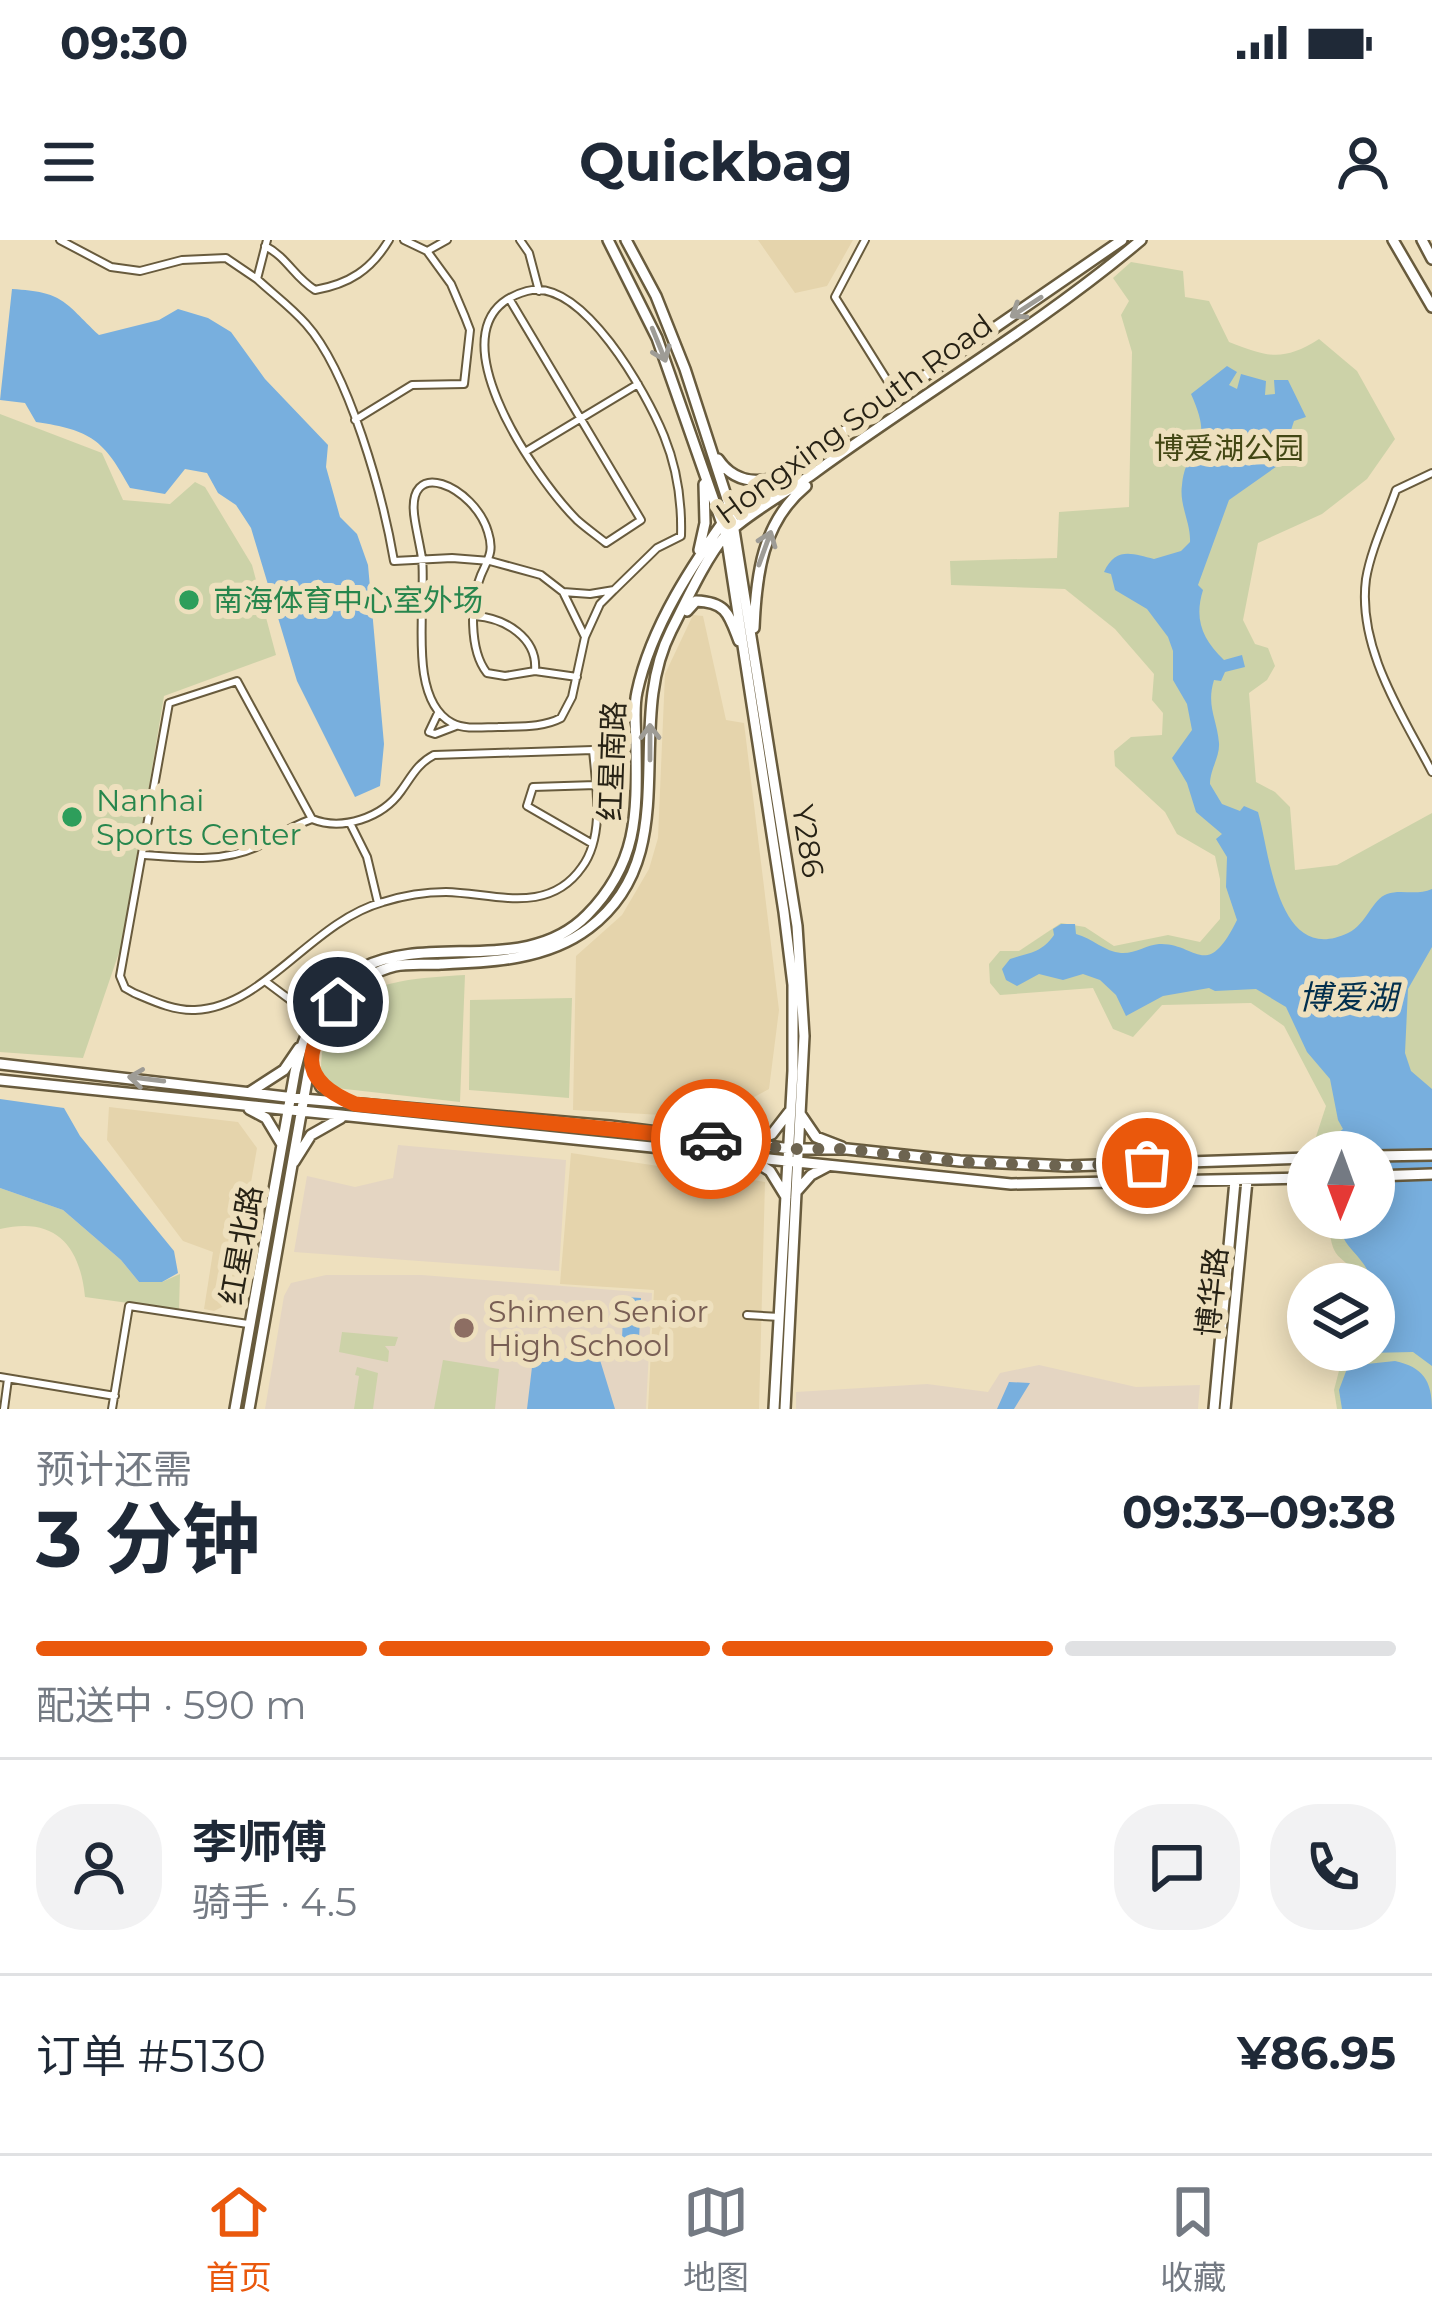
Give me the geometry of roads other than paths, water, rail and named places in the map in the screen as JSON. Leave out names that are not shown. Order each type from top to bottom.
[{"type":"main road","points":[[608,240],[657,338],[727,530]]},
{"type":"main road","points":[[626,240],[663,314],[731,511]]},
{"type":"main road","name":"红星南路","points":[[291,1097],[302,1043],[313,1017],[323,1002],[367,965],[399,955],[538,941],[583,920],[609,890],[634,833],[635,698],[645,659],[697,561],[727,530],[731,511],[1122,240]]},
{"type":"main road","name":"Hongxing South Road","points":[[298,1107],[323,1025],[338,1002],[373,976],[395,966],[527,957],[589,928],[618,899],[646,839],[650,699],[659,663],[727,530],[1089,283],[1141,240]]},
{"type":"main road","points":[[1393,240],[1432,307]]},
{"type":"main road","points":[[1421,240],[1432,259]]},
{"type":"main road","points":[[750,661],[757,572],[768,534],[798,492],[892,416]]},
{"type":"main road","points":[[712,451],[726,471],[744,480],[787,475]]},
{"type":"main road","points":[[697,561],[706,496],[699,455]]},
{"type":"main road","name":"Y286","points":[[727,530],[801,966],[792,1196]]},
{"type":"main road","points":[[675,624],[696,601],[715,602],[728,614],[750,661]]},
{"type":"main road","points":[[250,1092],[284,1070],[302,1043]]},
{"type":"main road","points":[[310,1060],[321,1087],[355,1104]]},
{"type":"main road","points":[[0,1064],[291,1097],[298,1107],[292,1167],[249,1409]]},
{"type":"main road","points":[[0,1080],[745,1156],[847,1149],[960,1162],[1067,1166],[1287,1159]]},
{"type":"main road","points":[[226,1101],[266,1118],[283,1147]]},
{"type":"main road","points":[[298,1107],[355,1104],[610,1126],[744,1143],[829,1166],[1011,1184],[1287,1179]]},
{"type":"main road","points":[[283,1147],[298,1107]]},
{"type":"main road","points":[[744,1143],[772,1134],[796,1110],[816,1137],[847,1149]]},
{"type":"main road","points":[[292,1167],[311,1135],[344,1117]]},
{"type":"main road","name":"红星北路","points":[[236,1409],[283,1147]]},
{"type":"main road","points":[[1395,1156],[1432,1155]]},
{"type":"main road","points":[[745,1156],[772,1172],[792,1196],[785,1409]]},
{"type":"main road","points":[[774,1409],[792,1196],[811,1175],[829,1166]]},
{"type":"main road","points":[[1395,1175],[1432,1174]]},
{"type":"main road","name":"博华路","points":[[1214,1409],[1241,1181]]},
{"type":"main road","name":"博华路","points":[[1225,1409],[1241,1181]]},
{"type":"street","points":[[60,240],[110,267],[140,271],[182,260],[226,258],[257,279],[308,326],[332,367],[379,489],[394,561],[490,561],[541,575],[563,592],[586,637]]},
{"type":"street","points":[[257,279],[266,243],[315,290],[338,286],[363,273],[389,240]]},
{"type":"street","points":[[355,421],[412,385],[464,384],[470,330],[451,284],[427,250],[404,240]]},
{"type":"street","points":[[427,250],[446,240]]},
{"type":"street","points":[[865,240],[835,297],[897,396]]},
{"type":"street","points":[[524,241],[539,291]]},
{"type":"street","points":[[438,712],[429,732],[435,734],[457,726],[551,723],[567,709],[600,604],[657,548],[681,536],[673,461],[638,384],[584,314],[554,291],[528,290],[470,330]]},
{"type":"street","points":[[486,321],[482,342],[493,383],[525,452],[579,523],[606,543],[641,520],[511,299]]},
{"type":"street","points":[[525,452],[638,384]]},
{"type":"street","points":[[1432,473],[1396,490],[1370,564],[1366,598],[1382,675],[1432,772]]},
{"type":"street","points":[[457,726],[430,700],[424,673],[422,559],[412,500],[416,490],[435,484],[455,488],[476,508],[489,532],[490,561],[480,577],[475,616],[476,648],[487,673],[505,676],[535,671],[577,677]]},
{"type":"street","points":[[563,592],[614,590]]},
{"type":"street","points":[[475,616],[490,617],[522,635],[533,650],[535,671]]},
{"type":"street","points":[[144,855],[224,856],[312,819],[351,825],[393,801],[420,763],[434,754],[593,750],[592,844],[582,868],[542,896],[511,902],[443,892],[378,903],[322,931],[265,981],[219,1006],[192,1011],[171,1007],[125,988],[120,976],[170,703],[237,681],[312,819]]},
{"type":"street","points":[[592,844],[527,806],[533,787],[596,785]]},
{"type":"street","points":[[351,825],[367,856],[378,903]]},
{"type":"street","points":[[265,981],[313,1017]]},
{"type":"street","points":[[112,1409],[129,1306],[251,1324]]},
{"type":"street","points":[[748,1316],[780,1318]]},
{"type":"street","points":[[4,1409],[4,1378],[115,1396]]},
{"type":"water","points":[[12,289],[62,300],[99,335],[159,320],[178,309],[208,318],[231,332],[265,379],[328,445],[326,467],[340,517],[357,534],[368,565],[384,744],[380,786],[355,797],[297,681],[251,528],[236,505],[218,493],[207,473],[185,469],[165,494],[130,488],[94,440],[36,422],[25,403],[0,400]]},
{"type":"water","name":"博爱湖","points":[[1227,366],[1237,372],[1229,385],[1237,389],[1241,374],[1266,381],[1265,395],[1275,394],[1274,380],[1288,380],[1306,417],[1294,421],[1280,464],[1229,500],[1198,585],[1203,590],[1199,610],[1205,636],[1224,660],[1242,655],[1245,667],[1225,672],[1221,681],[1214,680],[1212,705],[1219,748],[1210,784],[1222,804],[1258,812],[1281,901],[1306,934],[1324,939],[1348,933],[1387,894],[1432,889],[1432,947],[1408,989],[1405,1053],[1411,1071],[1432,1089],[1432,1366],[1413,1352],[1395,1352],[1395,1263],[1362,1263],[1344,1239],[1395,1239],[1395,1131],[1340,1131],[1330,1079],[1307,1052],[1286,1007],[1256,989],[1209,988],[1163,996],[1126,1016],[1116,995],[1100,980],[1083,974],[1063,980],[1039,974],[1017,986],[1006,980],[1002,969],[1010,959],[1045,946],[1061,924],[1075,924],[1076,934],[1115,952],[1159,944],[1208,955],[1217,950],[1237,920],[1226,887],[1227,857],[1216,839],[1222,834],[1196,812],[1172,758],[1192,730],[1187,704],[1173,680],[1168,637],[1147,609],[1115,590],[1111,574],[1104,572],[1120,555],[1154,559],[1181,551],[1190,542],[1182,485],[1201,437],[1191,394]]},
{"type":"water","points":[[0,1099],[64,1108],[80,1136],[174,1251],[178,1273],[162,1282],[139,1282],[63,1210],[0,1188]]},
{"type":"water","points":[[624,1297],[641,1298],[639,1339],[622,1338]]},
{"type":"water","points":[[545,1357],[600,1360],[615,1409],[527,1409],[532,1367]]},
{"type":"water","points":[[1395,1361],[1424,1377],[1432,1409],[1342,1409],[1339,1390],[1346,1371],[1395,1371]]},
{"type":"water","points":[[1009,1382],[1030,1383],[1014,1409],[997,1409]]},
{"type":"place","name":"南海体育中心室外场","points":[[189,600]]},
{"type":"place","name":"Nanhai Sports Center","points":[[72,817]]},
{"type":"place","name":"Shimen Senior High School","points":[[464,1328]]},
{"type":"park label","name":"博爱湖公园","points":[[1229,448]]}]
